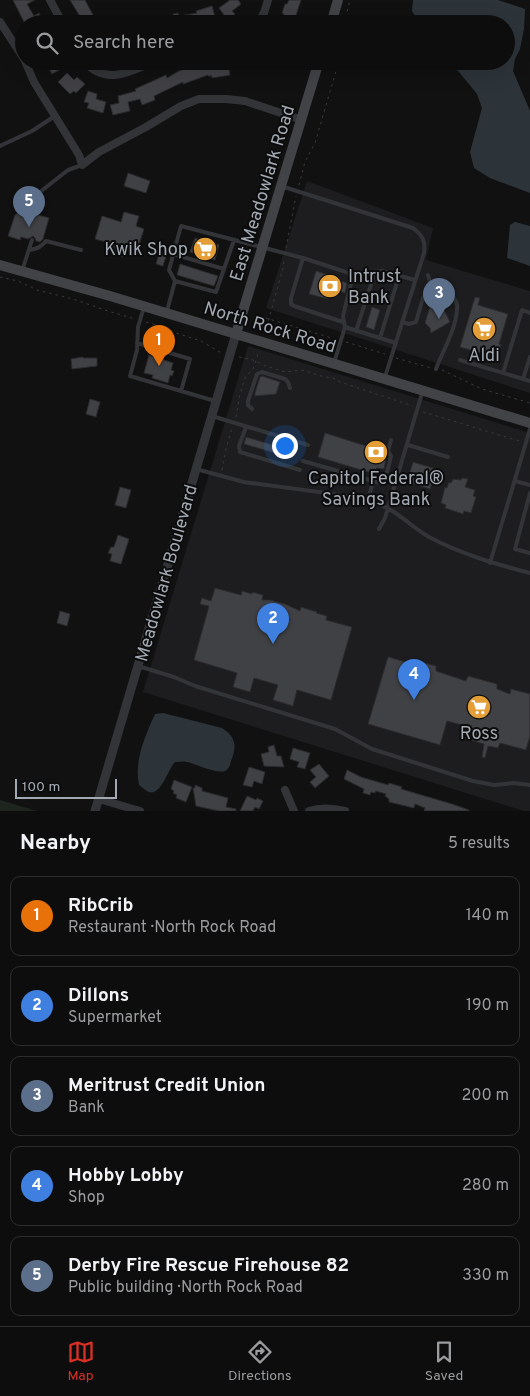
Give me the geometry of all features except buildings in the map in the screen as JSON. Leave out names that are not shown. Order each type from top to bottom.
[{"type":"main road","points":[[334,15],[338,0]]},
{"type":"main road","name":"East Meadowlark Road","points":[[236,334],[316,70]]},
{"type":"main road","name":"North Rock Road","points":[[0,265],[385,378],[530,423]]},
{"type":"street","points":[[50,0],[59,15]]},
{"type":"street","points":[[263,15],[268,0]]},
{"type":"street","points":[[0,22],[15,46]]},
{"type":"street","points":[[29,70],[79,155],[82,165],[99,152],[180,106],[199,99],[226,98],[246,101],[302,120]]},
{"type":"street","points":[[95,70],[115,76],[134,70]]},
{"type":"street","name":"Meadowlark Boulevard","points":[[95,811],[236,334]]},
{"type":"street","points":[[285,790],[294,811]]},
{"type":"street","points":[[99,798],[140,811]]},
{"type":"street","points":[[309,811],[322,808],[345,811]]},
{"type":"lane","points":[[0,146],[32,131],[55,116]]},
{"type":"lane","points":[[34,214],[40,192],[68,170],[82,165]]},
{"type":"lane","points":[[281,186],[413,228],[423,239],[425,247],[385,378]]},
{"type":"lane","points":[[166,313],[175,281],[169,270],[181,226],[302,258],[338,269],[351,276],[352,282],[344,310],[343,322],[345,327],[334,364]]},
{"type":"lane","points":[[22,271],[32,240]]},
{"type":"lane","points":[[175,281],[216,292],[234,240]]},
{"type":"lane","points":[[28,250],[42,246],[46,241],[81,250]]},
{"type":"lane","points":[[174,254],[224,269]]},
{"type":"lane","points":[[302,258],[291,304],[343,322]]},
{"type":"lane","points":[[356,331],[375,272],[380,270],[415,280]]},
{"type":"lane","points":[[402,322],[409,324],[416,322],[423,298],[428,290],[430,282],[428,275]]},
{"type":"lane","points":[[380,338],[399,276]]},
{"type":"lane","points":[[428,290],[454,298],[458,307],[450,339],[436,369]]},
{"type":"lane","points":[[144,307],[138,327],[137,343],[130,376],[216,401]]},
{"type":"lane","points":[[503,372],[522,310],[530,313]]},
{"type":"lane","points":[[345,327],[396,343]]},
{"type":"lane","points":[[137,343],[190,359],[181,391]]},
{"type":"lane","points":[[523,379],[530,357]]},
{"type":"lane","points":[[460,360],[530,381]]},
{"type":"lane","points":[[252,409],[248,405],[248,401],[257,374],[262,372],[286,380],[290,388]]},
{"type":"lane","points":[[379,529],[385,518],[423,390]]},
{"type":"lane","points":[[212,416],[308,445]]},
{"type":"lane","points":[[246,426],[239,446],[240,452],[300,470]]},
{"type":"lane","points":[[490,563],[530,429]]},
{"type":"lane","points":[[303,460],[380,484],[386,476],[391,456],[388,451],[391,440]]},
{"type":"lane","points":[[408,445],[448,457]]},
{"type":"lane","points":[[196,469],[244,482],[348,495],[368,500],[387,508],[427,536],[459,551],[490,563],[530,573]]},
{"type":"lane","points":[[514,480],[530,485]]},
{"type":"lane","points":[[368,500],[373,482]]},
{"type":"lane","points":[[530,493],[515,549],[530,553]]},
{"type":"lane","points":[[138,666],[195,686],[335,729],[372,749],[473,782],[494,785],[514,783],[530,785]]},
{"type":"path","points":[[346,15],[350,0]]},
{"type":"path","points":[[0,277],[18,281],[37,290],[164,327],[201,341],[223,354]]},
{"type":"path","points":[[235,419],[245,378],[253,369],[258,355]]},
{"type":"path","points":[[244,357],[285,372],[302,370],[333,378],[412,406]]},
{"type":"path","points":[[427,413],[522,442]]},
{"type":"path","points":[[222,470],[232,428]]},
{"type":"shaded area","points":[[413,0],[498,0],[525,9],[520,49],[515,59],[515,15],[414,15],[412,11]]},
{"type":"shaded area","points":[[457,70],[513,70],[530,111],[530,193],[490,178],[474,168],[470,152],[482,108],[477,94]]},
{"type":"shaded area","points":[[307,181],[433,228],[426,260],[530,291],[530,393],[266,308]]},
{"type":"shaded area","points":[[515,222],[530,226],[530,266],[507,258],[510,225]]},
{"type":"shaded area","points":[[248,346],[530,433],[530,811],[524,811],[143,692]]},
{"type":"shaded area","points":[[163,713],[222,728],[227,731],[233,738],[234,746],[233,756],[227,769],[221,772],[187,762],[175,762],[157,790],[149,792],[139,785],[139,758],[144,740],[155,714]]},
{"type":"shaded area","points":[[0,800],[37,811],[0,811]]},
{"type":"place","name":"Derby Fire Rescue Firehouse 82","points":[[29,227]]},
{"type":"place","name":"Kwik Shop","points":[[205,249]]},
{"type":"place","name":"Intrust Bank","points":[[330,286]]},
{"type":"place","name":"Meritrust Credit Union","points":[[439,319]]},
{"type":"place","name":"Aldi","points":[[484,329]]},
{"type":"place","name":"RibCrib","points":[[159,366]]},
{"type":"place","name":"Capitol Federal® Savings Bank","points":[[376,452]]},
{"type":"place","name":"Dillons","points":[[273,644]]},
{"type":"place","name":"Hobby Lobby","points":[[414,700]]},
{"type":"place","name":"Ross","points":[[479,707]]}]
